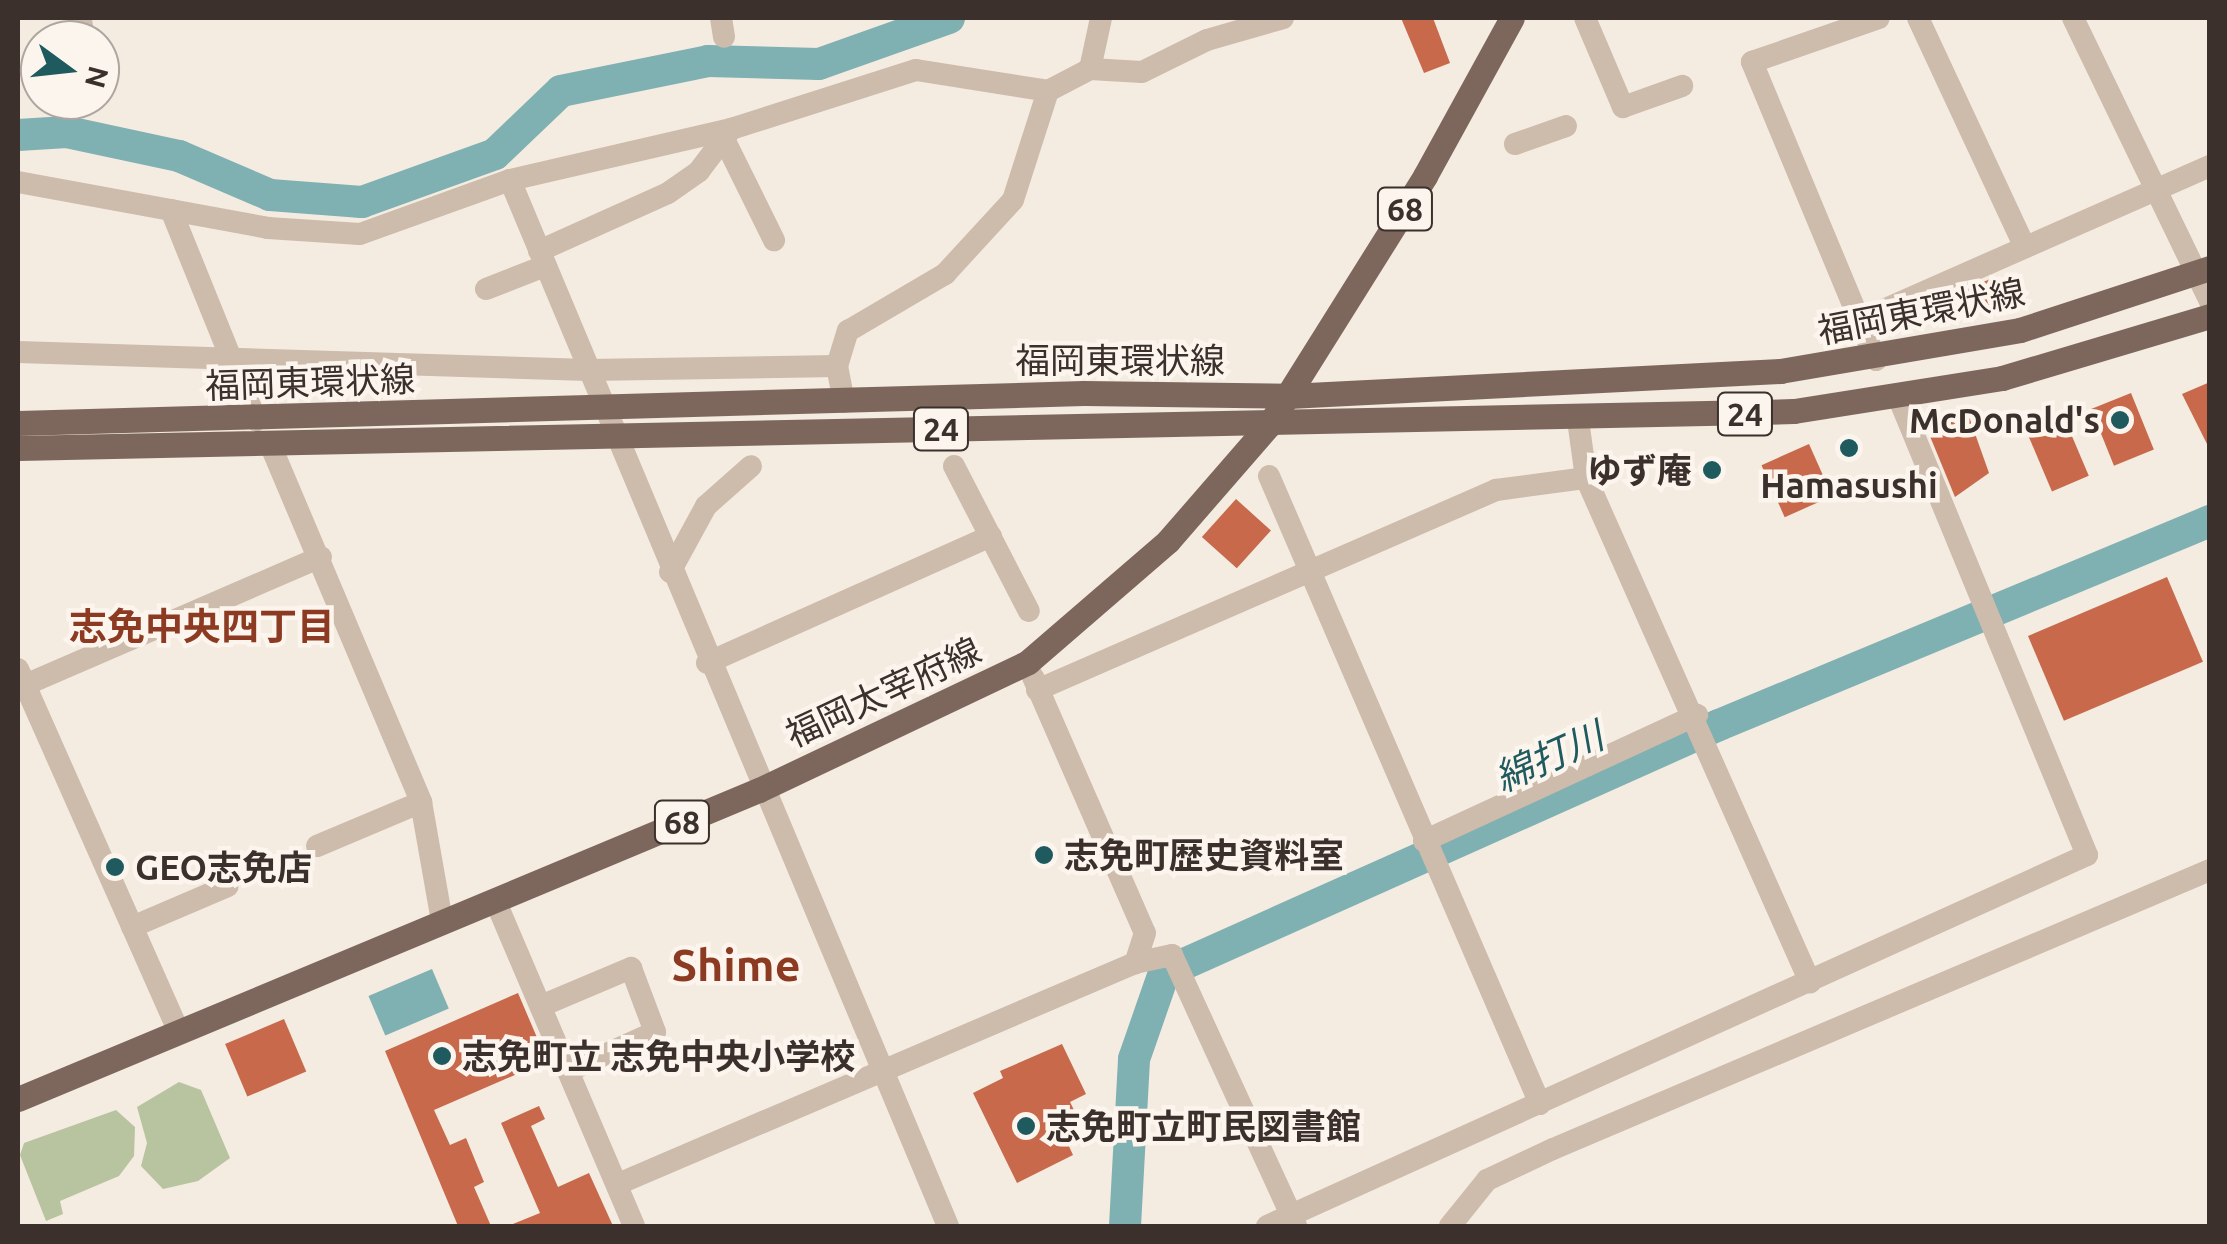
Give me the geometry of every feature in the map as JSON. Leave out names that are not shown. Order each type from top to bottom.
[{"type":"main road","name":"福岡太宰府線","points":[[18,1099],[759,790],[1028,662],[1168,541],[1269,424],[1425,176],[1512,18]]},
{"type":"main road","name":"福岡東環状線","points":[[18,423],[256,420],[844,402],[1288,396],[1876,360],[2020,330],[2203,270]]},
{"type":"main road","name":"福岡東環状線","points":[[18,448],[613,434],[1578,420],[1899,400],[2210,316]]},
{"type":"street","points":[[1090,70],[1101,18]]},
{"type":"street","points":[[18,182],[328,237],[360,234],[510,180],[728,134],[916,70],[1048,91],[1090,70],[1142,72],[1207,40],[1282,18]]},
{"type":"street","points":[[1585,18],[1623,106],[1682,86]]},
{"type":"street","points":[[1876,360],[1856,322],[1752,62],[1879,18]]},
{"type":"street","points":[[1918,18],[2025,247]]},
{"type":"street","points":[[2073,18],[2156,190],[2203,270],[2210,301]]},
{"type":"street","points":[[844,402],[836,366],[848,331],[945,274],[1013,200],[1048,91]]},
{"type":"street","points":[[1515,144],[1566,126]]},
{"type":"street","points":[[728,134],[774,240]]},
{"type":"street","points":[[486,289],[668,193],[700,171],[728,134]]},
{"type":"street","points":[[1856,322],[2210,166]]},
{"type":"street","points":[[1425,176],[1450,167]]},
{"type":"street","points":[[510,180],[759,790],[948,1226]]},
{"type":"street","points":[[171,210],[256,420]]},
{"type":"street","points":[[18,352],[232,363],[588,370],[836,366]]},
{"type":"street","points":[[1267,1226],[1293,1221],[1540,1104],[2087,856],[1899,400]]},
{"type":"street","points":[[1578,420],[1586,478],[1697,715],[1810,982]]},
{"type":"street","points":[[270,444],[321,556],[421,802],[442,921]]},
{"type":"street","points":[[670,572],[706,506],[750,466]]},
{"type":"street","points":[[954,466],[1029,610]]},
{"type":"street","points":[[1269,476],[1305,568],[1540,1104]]},
{"type":"street","points":[[1037,690],[1305,568],[1496,490],[1586,478]]},
{"type":"street","points":[[707,663],[991,536]]},
{"type":"street","points":[[179,1033],[20,681],[321,556]]},
{"type":"street","points":[[1028,662],[1145,932],[1135,963]]},
{"type":"street","points":[[1424,840],[1697,715]]},
{"type":"street","points":[[317,846],[421,802]]},
{"type":"street","points":[[1450,1226],[1487,1180],[1553,1149],[2210,870]]},
{"type":"street","points":[[132,927],[228,886]]},
{"type":"street","points":[[495,900],[634,1226]]},
{"type":"street","points":[[618,1184],[1135,963],[1172,955],[1293,1221]]},
{"type":"street","points":[[541,1006],[631,968],[655,1032],[569,1071]]},
{"type":"green space","points":[[179,1082],[201,1090],[230,1158],[198,1181],[163,1189],[141,1166],[147,1143],[137,1107]]},
{"type":"green space","points":[[116,1110],[135,1127],[134,1156],[119,1176],[60,1201],[63,1214],[46,1221],[20,1155],[24,1143]]},
{"type":"water","points":[[432,969],[449,1009],[385,1036],[368,996]]},
{"type":"building","points":[[1401,18],[1433,18],[1450,63],[1424,73]]},
{"type":"building","points":[[1997,276],[2003,303],[1936,318],[1936,303]]},
{"type":"building","points":[[2210,382],[2210,450],[2182,394]]},
{"type":"building","points":[[2131,393],[2154,450],[2114,466],[2091,409]]},
{"type":"building","points":[[1967,411],[1989,473],[1955,497],[1927,429]]},
{"type":"building","points":[[2063,415],[2089,476],[2052,491],[2026,431]]},
{"type":"building","points":[[1809,444],[1832,496],[1785,517],[1761,465]]},
{"type":"building","points":[[1236,499],[1271,530],[1237,568],[1202,537]]},
{"type":"building","points":[[2167,577],[2203,662],[2064,721],[2028,636]]},
{"type":"building","points":[[518,993],[547,1061],[434,1110],[450,1145],[466,1138],[484,1182],[474,1187],[491,1226],[458,1226],[385,1051]]},
{"type":"building","points":[[284,1019],[306,1071],[247,1096],[225,1044]]},
{"type":"building","points":[[1062,1044],[1086,1094],[1070,1102],[1080,1122],[1062,1131],[1073,1155],[1017,1183],[973,1093],[1003,1078],[1000,1071]]},
{"type":"building","points":[[539,1106],[545,1119],[531,1126],[558,1187],[589,1173],[613,1226],[508,1226],[540,1213],[501,1123]]},
{"type":"waterway","points":[[18,135],[67,132],[179,156],[270,195],[362,202],[495,154],[561,91],[708,61],[819,64],[949,18]]},
{"type":"waterway","name":"綿打川","points":[[1125,1226],[1134,1059],[1164,973],[1719,725],[2210,521]]},
{"type":"place","name":"McDonald's","points":[[2120,420]]},
{"type":"place","name":"Hamasushi","points":[[1849,448]]},
{"type":"place","name":"ゆず庵","points":[[1712,470]]},
{"type":"place","name":"志免町歴史資料室","points":[[1044,855]]},
{"type":"place","name":"GEO志免店","points":[[115,867]]},
{"type":"place","name":"志免町立 志免中央小学校","points":[[442,1056]]},
{"type":"place","name":"志免町立町民図書館","points":[[1026,1126]]},
{"type":"district","name":"志免中央四丁目","points":[[202,627]]},
{"type":"district","name":"Shime","points":[[736,965]]}]
